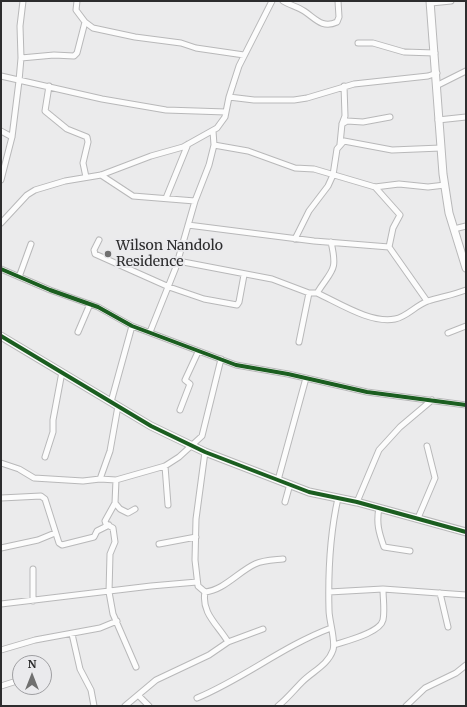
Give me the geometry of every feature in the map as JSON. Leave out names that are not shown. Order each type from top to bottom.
[{"type":"street","points":[[1,180],[12,137],[19,81],[21,58],[20,26],[23,1]]},
{"type":"street","points":[[77,1],[76,10],[85,22],[93,28],[135,37],[182,43],[196,48],[244,55]]},
{"type":"street","points":[[1,223],[26,195],[34,190],[86,177],[101,175],[188,144],[213,131],[220,125],[226,112],[229,97],[244,55],[272,1]]},
{"type":"street","points":[[284,1],[304,11],[318,23],[331,24],[337,22],[339,17],[338,1]]},
{"type":"street","points":[[451,1],[430,2],[438,85],[438,120],[444,185],[454,229],[466,268]]},
{"type":"street","points":[[21,58],[54,55],[74,56],[77,53],[85,22]]},
{"type":"street","points":[[358,43],[373,43],[404,52],[435,53]]},
{"type":"street","points":[[438,85],[466,71]]},
{"type":"street","points":[[229,97],[254,100],[294,100],[320,94],[344,86],[428,76],[437,73]]},
{"type":"street","points":[[1,76],[19,81],[166,110],[226,112]]},
{"type":"street","points":[[49,86],[44,111],[67,129],[87,137],[88,142],[83,163],[86,177]]},
{"type":"street","points":[[295,239],[307,215],[328,186],[333,175],[340,144],[342,124],[345,116],[344,86]]},
{"type":"street","points":[[342,124],[347,121],[373,121],[390,117]]},
{"type":"street","points":[[438,120],[466,117]]},
{"type":"street","points":[[1,131],[12,137]]},
{"type":"street","points":[[150,332],[178,262],[195,201],[209,165],[214,145],[213,131]]},
{"type":"street","points":[[340,144],[344,141],[349,141],[392,150],[441,148]]},
{"type":"street","points":[[166,198],[188,144]]},
{"type":"street","points":[[214,145],[248,151],[295,168],[314,169],[375,187],[399,184],[428,187],[444,185]]},
{"type":"street","points":[[101,175],[133,196],[195,201]]},
{"type":"street","points":[[375,187],[400,215],[393,228],[389,247],[426,301]]},
{"type":"street","points":[[188,225],[295,239],[389,247]]},
{"type":"street","points":[[454,229],[466,226]]},
{"type":"street","points":[[99,240],[94,250],[95,254],[169,287],[204,299],[237,304],[240,302],[244,275]]},
{"type":"street","points":[[317,293],[334,270],[335,258],[331,242]]},
{"type":"street","points":[[19,277],[31,244]]},
{"type":"street","points":[[178,262],[272,279],[309,293],[317,293],[368,317],[388,319],[403,316],[426,301],[450,296],[466,290]]},
{"type":"street","points":[[1,269],[98,307],[132,326],[236,365],[306,378],[375,394],[466,405]]},
{"type":"street","points":[[299,342],[309,293]]},
{"type":"street","points":[[78,332],[90,304]]},
{"type":"street","points":[[111,402],[132,326]]},
{"type":"street","points":[[448,333],[466,326]]},
{"type":"street","points":[[1,336],[151,426],[205,452],[309,492],[357,502],[466,532]]},
{"type":"street","points":[[180,410],[190,384],[185,380],[198,352]]},
{"type":"street","points":[[1,463],[19,469],[39,479],[83,481],[100,479],[116,480],[165,466],[198,441],[203,431],[221,359]]},
{"type":"street","points":[[45,457],[53,432],[52,423],[55,403],[62,372]]},
{"type":"street","points":[[278,480],[306,378]]},
{"type":"street","points":[[357,502],[379,450],[400,427],[432,400]]},
{"type":"street","points":[[100,479],[110,451],[118,406]]},
{"type":"street","points":[[418,518],[435,478],[428,446]]},
{"type":"street","points":[[205,452],[200,481],[196,537],[197,582],[201,590],[205,592]]},
{"type":"street","points":[[165,466],[168,505]]},
{"type":"street","points":[[116,480],[115,503],[106,517],[106,524],[113,528],[115,542],[111,551],[109,592],[114,614],[136,668]]},
{"type":"street","points":[[285,502],[290,484]]},
{"type":"street","points":[[1,498],[41,496],[45,499],[55,533],[59,543],[62,545],[94,537],[98,530],[109,525]]},
{"type":"street","points":[[278,706],[303,681],[326,663],[334,645],[331,628],[329,592],[333,522],[338,498]]},
{"type":"street","points":[[115,503],[120,509],[128,513],[135,509]]},
{"type":"street","points":[[379,508],[377,516],[378,529],[384,547],[410,551]]},
{"type":"street","points":[[1,548],[38,540],[55,533]]},
{"type":"street","points":[[159,544],[196,537]]},
{"type":"street","points":[[205,592],[225,584],[255,563],[283,559]]},
{"type":"street","points":[[33,569],[33,601]]},
{"type":"street","points":[[1,604],[33,601],[76,594],[109,592],[197,582]]},
{"type":"street","points":[[329,592],[383,589],[466,595]]},
{"type":"street","points":[[334,645],[364,635],[380,627],[384,620],[383,589]]},
{"type":"street","points":[[205,592],[204,604],[208,615],[228,642]]},
{"type":"street","points":[[440,593],[448,627]]},
{"type":"street","points":[[1,650],[35,640],[100,628],[117,621]]},
{"type":"street","points":[[197,698],[234,680],[312,635],[331,628]]},
{"type":"street","points":[[125,706],[156,680],[209,655],[228,642],[263,629]]},
{"type":"street","points":[[72,634],[80,669],[91,690],[94,706]]},
{"type":"street","points":[[406,706],[425,688],[456,673],[466,665]]},
{"type":"street","points":[[1,686],[12,683]]},
{"type":"street","points":[[138,694],[148,706]]},
{"type":"cycle path","points":[[1,269],[50,290],[98,307],[132,326],[236,365],[288,374],[367,392],[466,405]]},
{"type":"cycle path","points":[[1,336],[151,426],[205,452],[309,492],[357,502],[466,532]]},
{"type":"place","name":"Wilson Nandolo Residence","points":[[108,254]]}]
